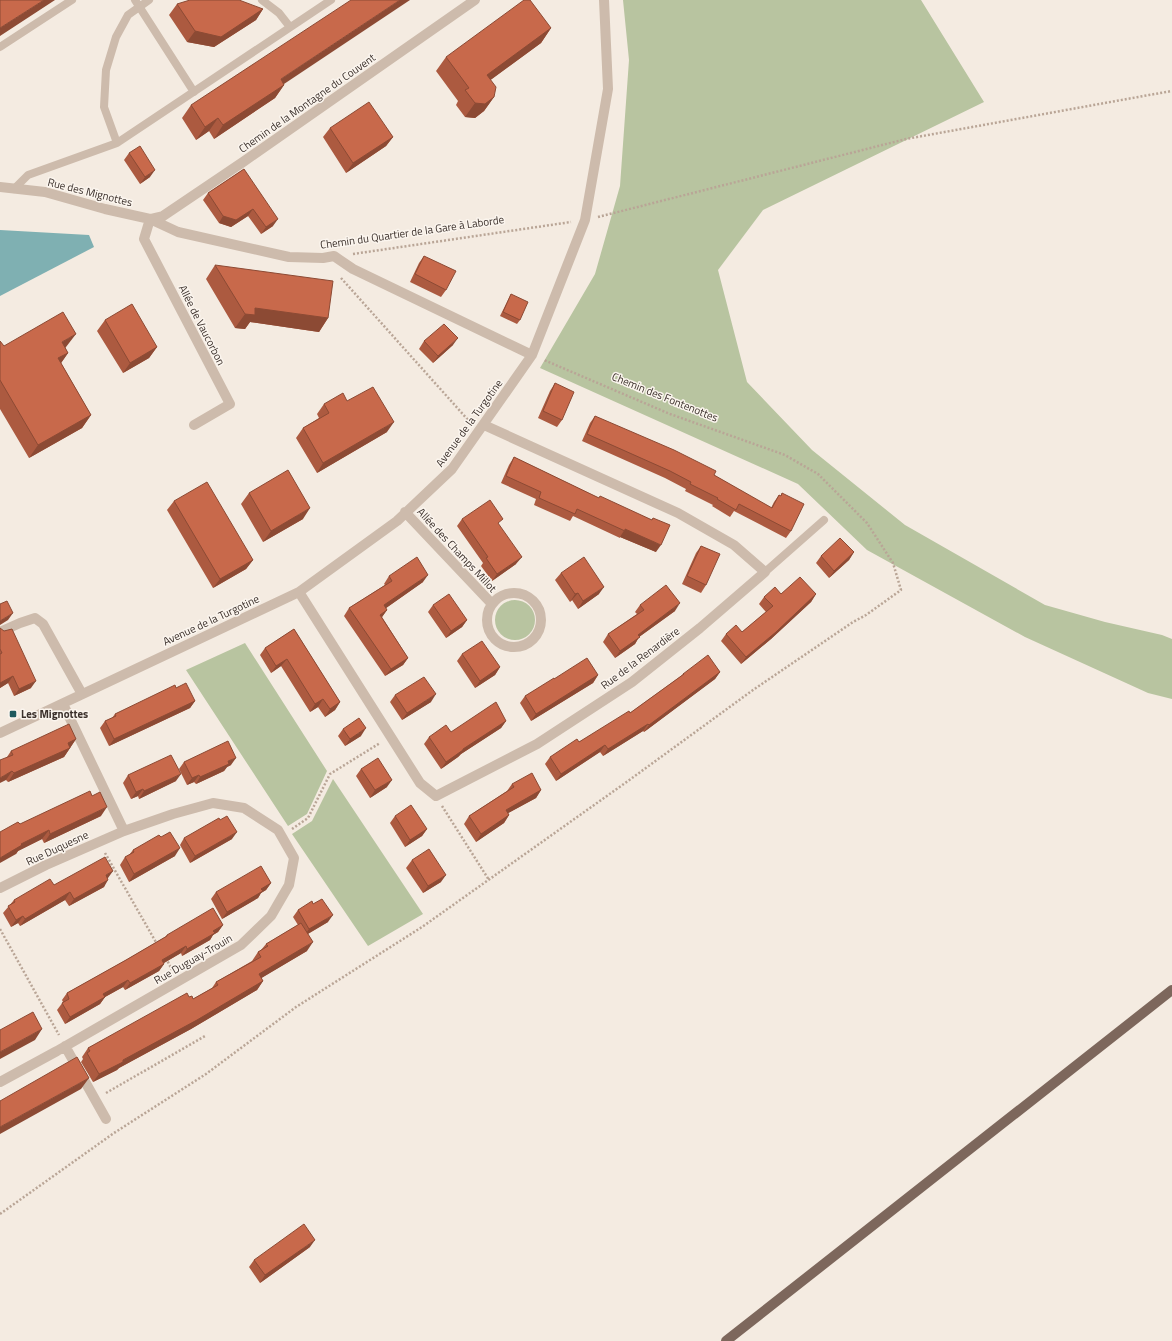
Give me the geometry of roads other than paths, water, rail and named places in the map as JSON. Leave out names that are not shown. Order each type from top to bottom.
[{"type":"main road","points":[[726,1341],[1171,991]]},
{"type":"street","name":"Chemin de la Montagne du Couvent","points":[[150,219],[163,216],[475,0]]},
{"type":"street","name":"Avenue de la Turgotine","points":[[0,733],[299,592],[397,521],[452,469],[532,355],[585,220],[608,89],[604,0]]},
{"type":"street","name":"Rue des Mignottes","points":[[0,187],[45,192],[105,209],[150,219]]},
{"type":"street","name":"Chemin du Quartier de la Gare à Laborde","points":[[150,219],[178,232],[289,257],[323,258],[334,256],[353,268],[532,355]]},
{"type":"street","name":"Allée de Vaucorbon","points":[[150,219],[144,239],[230,404],[194,425]]},
{"type":"street","points":[[481,429],[678,513],[734,545],[765,572]]},
{"type":"street","name":"Allée des Champs Millot","points":[[405,512],[492,604]]},
{"type":"street","name":"Rue de la Renardière","points":[[299,592],[420,783],[436,796],[537,744],[632,682],[700,628],[765,572]]},
{"type":"street","name":"Allée des Champs Millot","points":[[512,592],[527,595],[538,606],[541,614],[542,621],[537,636],[532,642],[525,646],[509,647],[502,644],[490,634],[488,626],[488,611],[492,604],[497,598],[504,594],[512,592]]},
{"type":"street","points":[[0,632],[35,618],[43,624],[82,694]]},
{"type":"street","points":[[63,704],[124,831]]},
{"type":"street","name":"Rue Duguay-Trouin","points":[[0,1082],[242,945],[272,916],[289,886],[294,858],[282,836],[278,830],[244,808],[213,803],[173,814],[124,831]]},
{"type":"street","name":"Rue Duquesne","points":[[0,888],[46,865],[124,831]]},
{"type":"street","points":[[65,1046],[106,1118]]},
{"type":"lane","points":[[0,47],[72,0]]},
{"type":"lane","points":[[117,143],[104,107],[106,70],[116,37],[128,15],[137,3],[149,0]]},
{"type":"lane","points":[[262,0],[279,13],[290,27]]},
{"type":"lane","points":[[14,189],[28,175],[117,143],[331,0]]},
{"type":"lane","points":[[137,3],[194,92]]},
{"type":"lane","points":[[765,572],[824,520]]},
{"type":"water","points":[[0,230],[89,235],[94,247],[0,296]]},
{"type":"place","name":"Les Mignottes","points":[[13,714]]}]
